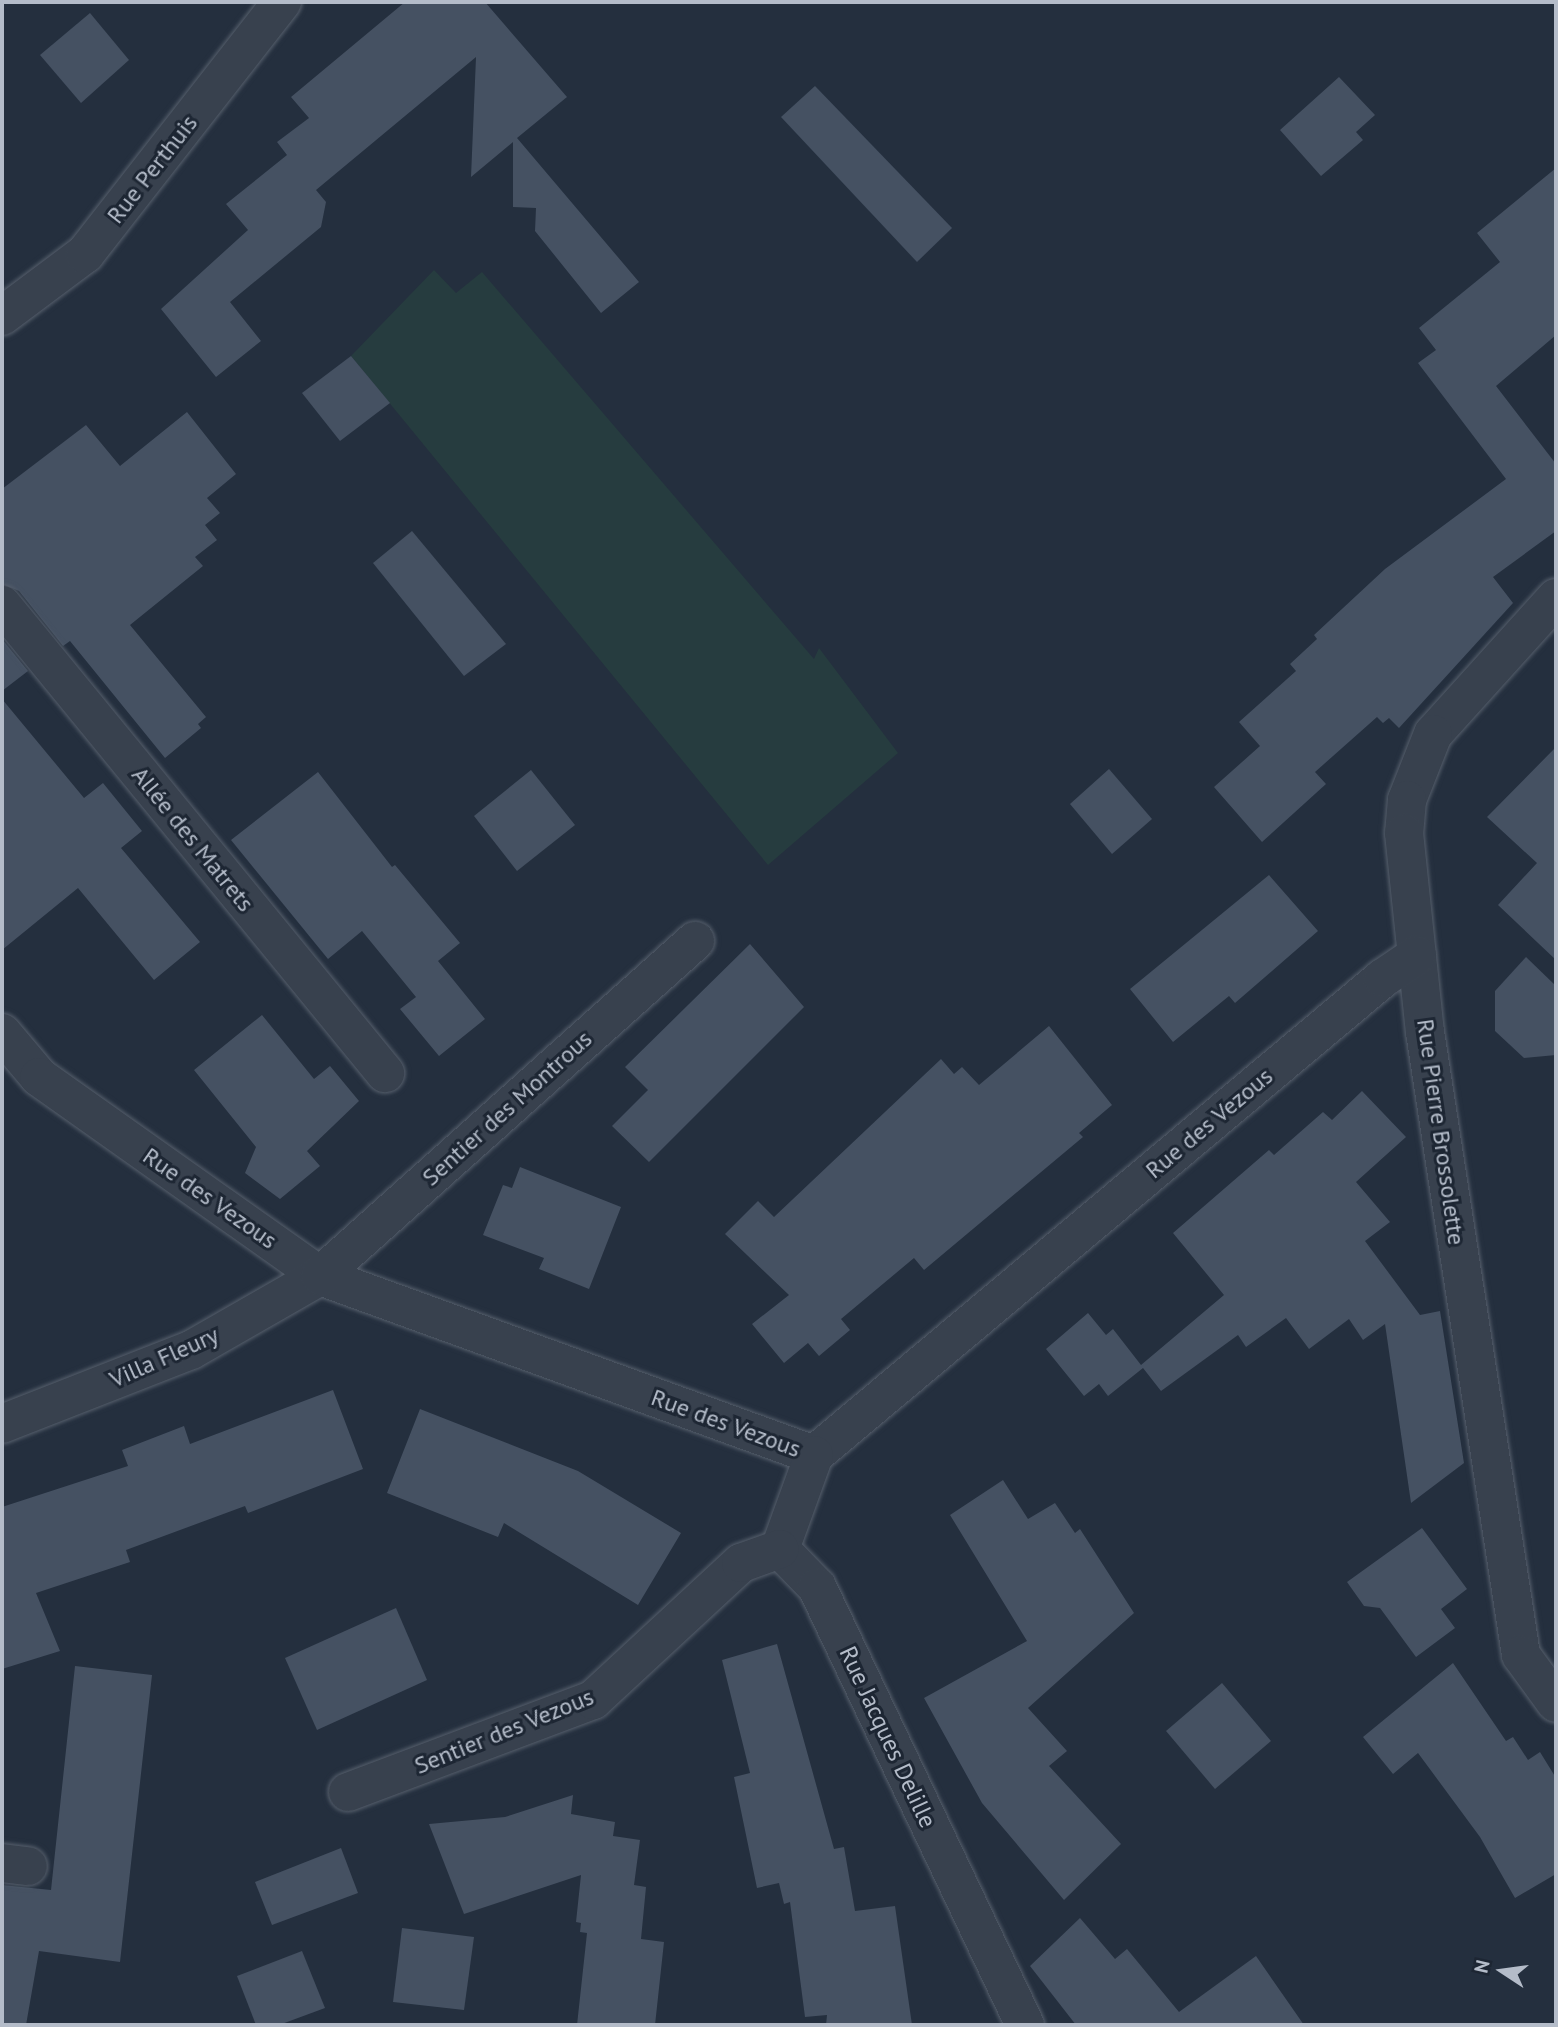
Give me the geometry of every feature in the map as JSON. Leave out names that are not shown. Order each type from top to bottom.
[{"type":"street","name":"Rue Perthuis","points":[[2,316],[85,254],[282,2]]},
{"type":"street","name":"Rue Pierre Brossolette","points":[[1556,598],[1433,734],[1416,769],[1404,833],[1417,955],[1521,1655],[1556,1703]]},
{"type":"street","name":"Allée des Matrets","points":[[2,605],[385,1073]]},
{"type":"street","name":"Sentier des Montrous","points":[[320,1276],[695,941]]},
{"type":"street","name":"Rue des Vezous","points":[[2,1033],[39,1077],[320,1276],[814,1455],[1372,987],[1417,955]]},
{"type":"street","name":"Villa Fleury","points":[[2,1424],[191,1350],[320,1276]]},
{"type":"street","points":[[779,1549],[814,1455]]},
{"type":"street","name":"Sentier des Vezous","points":[[348,1792],[593,1700],[741,1563],[779,1549]]},
{"type":"street","name":"Rue Jacques Delille","points":[[779,1549],[817,1587],[1025,2025]]},
{"type":"green space","points":[[434,270],[456,293],[482,272],[814,659],[819,648],[898,753],[768,865],[351,356]]},
{"type":"building","points":[[405,2],[485,2],[567,97],[517,138],[639,282],[601,313],[535,231],[536,208],[513,207],[513,142],[471,177],[476,57],[316,190],[326,202],[321,227],[230,302],[261,341],[216,377],[161,309],[248,230],[226,204],[287,155],[277,142],[309,118],[291,97]]},
{"type":"building","points":[[90,13],[129,60],[81,103],[40,55]]},
{"type":"building","points":[[1339,77],[1375,115],[1356,132],[1363,140],[1321,176],[1280,130]]},
{"type":"building","points":[[815,86],[952,228],[917,262],[781,117]]},
{"type":"building","points":[[1556,168],[1556,335],[1496,386],[1556,464],[1556,531],[1493,577],[1513,603],[1399,728],[1389,718],[1383,723],[1377,717],[1315,772],[1326,784],[1262,842],[1214,787],[1260,746],[1239,722],[1296,671],[1290,664],[1317,639],[1314,635],[1385,569],[1506,479],[1418,363],[1436,350],[1419,328],[1500,262],[1477,233]]},
{"type":"building","points":[[351,356],[390,403],[340,441],[302,393]]},
{"type":"building","points":[[187,412],[236,474],[207,498],[220,513],[205,525],[217,540],[195,557],[203,566],[130,625],[206,717],[198,724],[201,728],[165,758],[70,641],[63,646],[19,591],[2,584],[2,489],[86,425],[120,466]]},
{"type":"building","points":[[412,531],[506,644],[464,676],[373,563]]},
{"type":"building","points":[[2,639],[28,671],[2,691]]},
{"type":"building","points":[[2,699],[84,798],[103,783],[142,831],[121,848],[200,942],[154,980],[78,888],[2,950]]},
{"type":"building","points":[[1556,747],[1556,960],[1498,905],[1537,863],[1487,817]]},
{"type":"building","points":[[1109,769],[1152,819],[1112,854],[1070,804]]},
{"type":"building","points":[[531,770],[575,825],[517,871],[474,816]]},
{"type":"building","points":[[318,772],[392,867],[395,865],[460,943],[438,961],[485,1019],[439,1056],[400,1009],[416,997],[362,931],[328,959],[231,840]]},
{"type":"building","points":[[1269,875],[1318,931],[1235,1003],[1229,996],[1173,1042],[1130,989]]},
{"type":"building","points":[[750,944],[804,1007],[649,1162],[612,1126],[648,1090],[625,1067]]},
{"type":"building","points":[[1526,957],[1556,986],[1556,1055],[1524,1058],[1495,1031],[1495,991]]},
{"type":"building","points":[[262,1015],[314,1079],[330,1066],[359,1101],[307,1151],[320,1166],[280,1199],[245,1173],[256,1147],[194,1070]]},
{"type":"building","points":[[1049,1026],[1112,1105],[1079,1133],[1083,1137],[924,1270],[914,1258],[841,1319],[850,1330],[819,1356],[808,1343],[784,1363],[752,1324],[789,1295],[725,1234],[758,1201],[774,1217],[941,1059],[954,1074],[962,1067],[979,1085]]},
{"type":"building","points":[[1362,1091],[1406,1137],[1356,1182],[1390,1222],[1365,1241],[1420,1315],[1440,1311],[1464,1463],[1411,1503],[1385,1324],[1363,1340],[1349,1319],[1309,1349],[1286,1318],[1246,1347],[1238,1335],[1161,1391],[1143,1368],[1108,1396],[1099,1384],[1084,1396],[1046,1349],[1088,1313],[1106,1335],[1113,1329],[1141,1365],[1224,1295],[1173,1233],[1269,1150],[1274,1155],[1323,1112],[1332,1120]]},
{"type":"building","points":[[520,1167],[621,1207],[589,1289],[539,1269],[544,1258],[483,1235],[503,1185],[512,1188]]},
{"type":"building","points":[[333,1390],[363,1469],[248,1513],[245,1506],[126,1550],[130,1562],[36,1593],[60,1651],[2,1669],[2,1507],[128,1466],[122,1450],[184,1426],[190,1444]]},
{"type":"building","points":[[420,1409],[578,1471],[681,1533],[638,1605],[504,1523],[498,1537],[387,1493]]},
{"type":"building","points":[[1003,1480],[1028,1519],[1055,1503],[1075,1533],[1080,1529],[1134,1613],[1028,1708],[1067,1751],[1049,1766],[1121,1844],[1064,1900],[982,1803],[924,1698],[1027,1641],[950,1515]]},
{"type":"building","points":[[1422,1528],[1467,1589],[1441,1609],[1455,1628],[1416,1657],[1380,1608],[1364,1606],[1347,1582]]},
{"type":"building","points":[[396,1608],[427,1680],[317,1730],[285,1658]]},
{"type":"building","points":[[777,1644],[834,1849],[844,1847],[855,1911],[895,1906],[912,2025],[826,2025],[827,2015],[805,2017],[790,1902],[784,1904],[779,1883],[757,1888],[734,1777],[750,1773],[722,1660]]},
{"type":"building","points":[[1453,1663],[1506,1741],[1513,1737],[1528,1760],[1540,1752],[1556,1778],[1556,1874],[1515,1898],[1480,1837],[1418,1753],[1393,1774],[1363,1737]]},
{"type":"building","points":[[75,1666],[152,1675],[120,1962],[39,1951],[26,2025],[2,2025],[2,1885],[51,1890]]},
{"type":"building","points":[[1222,1683],[1271,1741],[1215,1789],[1166,1731]]},
{"type":"building","points":[[573,1795],[571,1814],[615,1822],[613,1836],[640,1840],[634,1885],[646,1887],[641,1939],[664,1942],[655,2025],[577,2025],[587,1933],[580,1932],[581,1923],[576,1922],[581,1875],[464,1914],[429,1824],[505,1817]]},
{"type":"building","points":[[341,1848],[358,1893],[272,1925],[255,1882]]},
{"type":"building","points":[[1080,1918],[1115,1959],[1127,1949],[1179,2012],[1256,1956],[1304,2025],[1076,2025],[1030,1966]]},
{"type":"building","points":[[402,1928],[474,1937],[464,2010],[393,2002]]},
{"type":"building","points":[[302,1951],[325,2008],[279,2025],[256,2025],[237,1976]]}]
